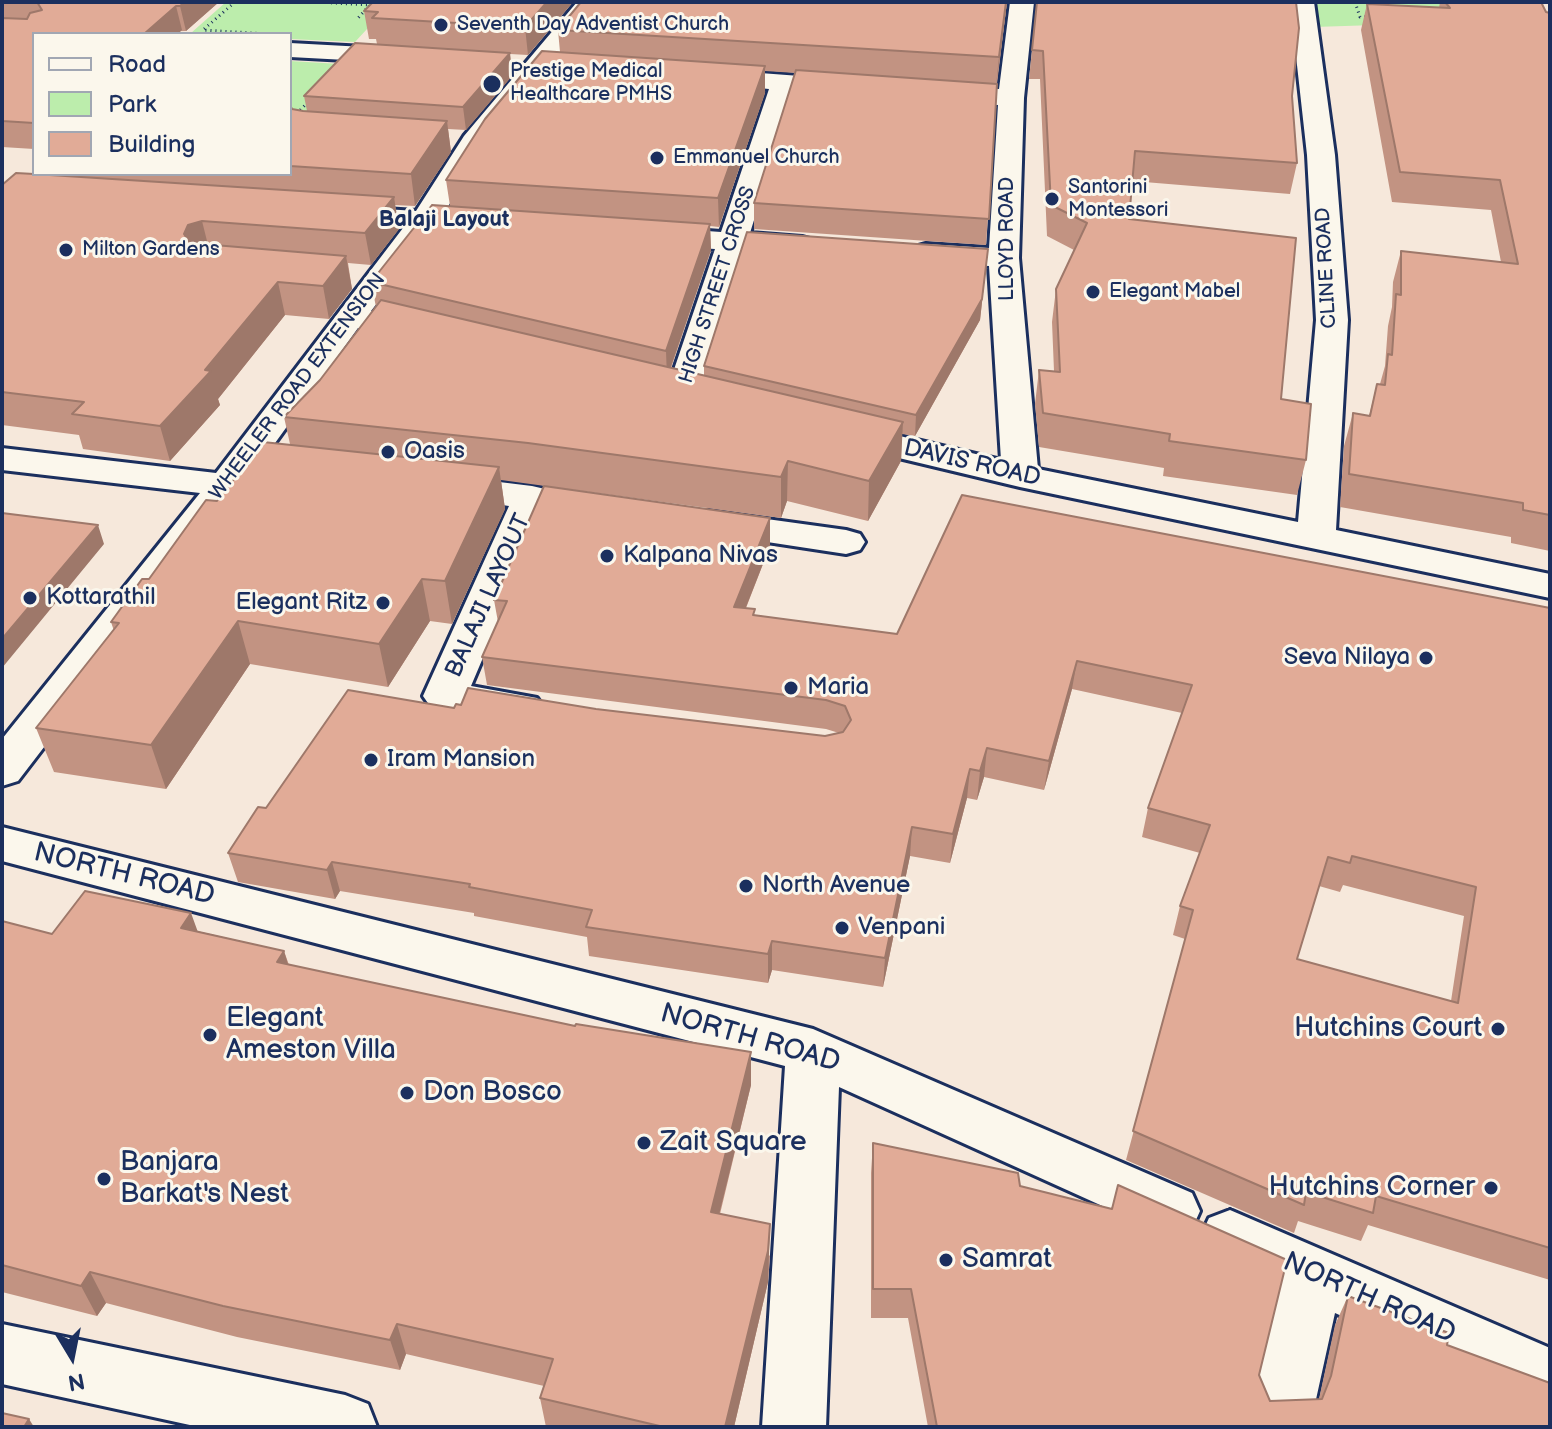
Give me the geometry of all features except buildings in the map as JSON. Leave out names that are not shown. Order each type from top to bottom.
[{"type":"street","name":"WHEELER ROAD EXTENSION","points":[[2,770],[233,475],[425,220],[474,142],[589,2]]},
{"type":"street","name":"LLOYD ROAD","points":[[1020,476],[1004,258],[1011,98],[1022,2]]},
{"type":"street","name":"CLINE ROAD","points":[[1302,2],[1321,155],[1332,320],[1316,536]]},
{"type":"street","points":[[292,50],[425,58]]},
{"type":"street","points":[[501,62],[572,67]]},
{"type":"street","points":[[678,75],[875,89]]},
{"type":"street","name":"HIGH STREET CROSS","points":[[682,396],[784,83]]},
{"type":"street","points":[[920,92],[1011,98]]},
{"type":"street","points":[[441,140],[474,142]]},
{"type":"street","points":[[314,217],[499,225]]},
{"type":"street","points":[[623,234],[838,248]]},
{"type":"street","points":[[898,252],[1004,258]]},
{"type":"street","points":[[340,275],[379,278]]},
{"type":"street","points":[[350,316],[453,341]]},
{"type":"street","name":"DAVIS ROAD","points":[[805,425],[1020,476],[1550,586]]},
{"type":"street","points":[[2,459],[233,475],[283,469]]},
{"type":"street","name":"BALAJI LAYOUT","points":[[400,481],[546,499],[445,696],[553,713]]},
{"type":"street","points":[[674,518],[846,542]]},
{"type":"street","name":"NORTH ROAD","points":[[2,844],[813,1051],[1550,1379]]},
{"type":"street","points":[[794,1427],[813,1051]]},
{"type":"street","points":[[1283,1404],[1313,1274]]},
{"type":"street","points":[[2,1354],[345,1427]]},
{"type":"path","points":[[235,2],[203,30],[236,32]]},
{"type":"path","points":[[1355,2],[1360,17],[1376,17]]},
{"type":"green space","points":[[226,2],[391,3],[355,42],[292,39],[292,32],[192,32]]},
{"type":"green space","points":[[1308,2],[1523,2],[1529,20],[1314,27]]},
{"type":"green space","points":[[292,61],[357,65],[292,131]]},
{"type":"place","name":"Seventh Day Adventist Church","points":[[441,25]]},
{"type":"place","name":"Prestige Medical Healthcare PMHS","points":[[492,84]]},
{"type":"place","name":"Emmanuel Church","points":[[657,158]]},
{"type":"place","name":"Santorini Montessori","points":[[1052,199]]},
{"type":"place","name":"Milton Gardens","points":[[66,250]]},
{"type":"place","name":"Elegant Mabel","points":[[1093,292]]},
{"type":"place","name":"Oasis","points":[[388,452]]},
{"type":"place","name":"Kalpana Nivas","points":[[607,556]]},
{"type":"place","name":"Kottarathil","points":[[30,598]]},
{"type":"place","name":"Elegant Ritz","points":[[383,603]]},
{"type":"place","name":"Seva Nilaya","points":[[1426,658]]},
{"type":"place","name":"Maria","points":[[791,688]]},
{"type":"place","name":"Iram Mansion","points":[[371,760]]},
{"type":"place","name":"North Avenue","points":[[746,886]]},
{"type":"place","name":"Venpani","points":[[842,928]]},
{"type":"place","name":"Hutchins Court","points":[[1498,1029]]},
{"type":"place","name":"Elegant Ameston Villa","points":[[210,1035]]},
{"type":"place","name":"Don Bosco","points":[[407,1093]]},
{"type":"place","name":"Zait Square","points":[[644,1143]]},
{"type":"place","name":"Banjara Barkat's Nest","points":[[104,1179]]},
{"type":"place","name":"Hutchins Corner","points":[[1491,1188]]},
{"type":"place","name":"Samrat","points":[[946,1260]]},
{"type":"district","name":"Balaji Layout","points":[[444,220]]}]
